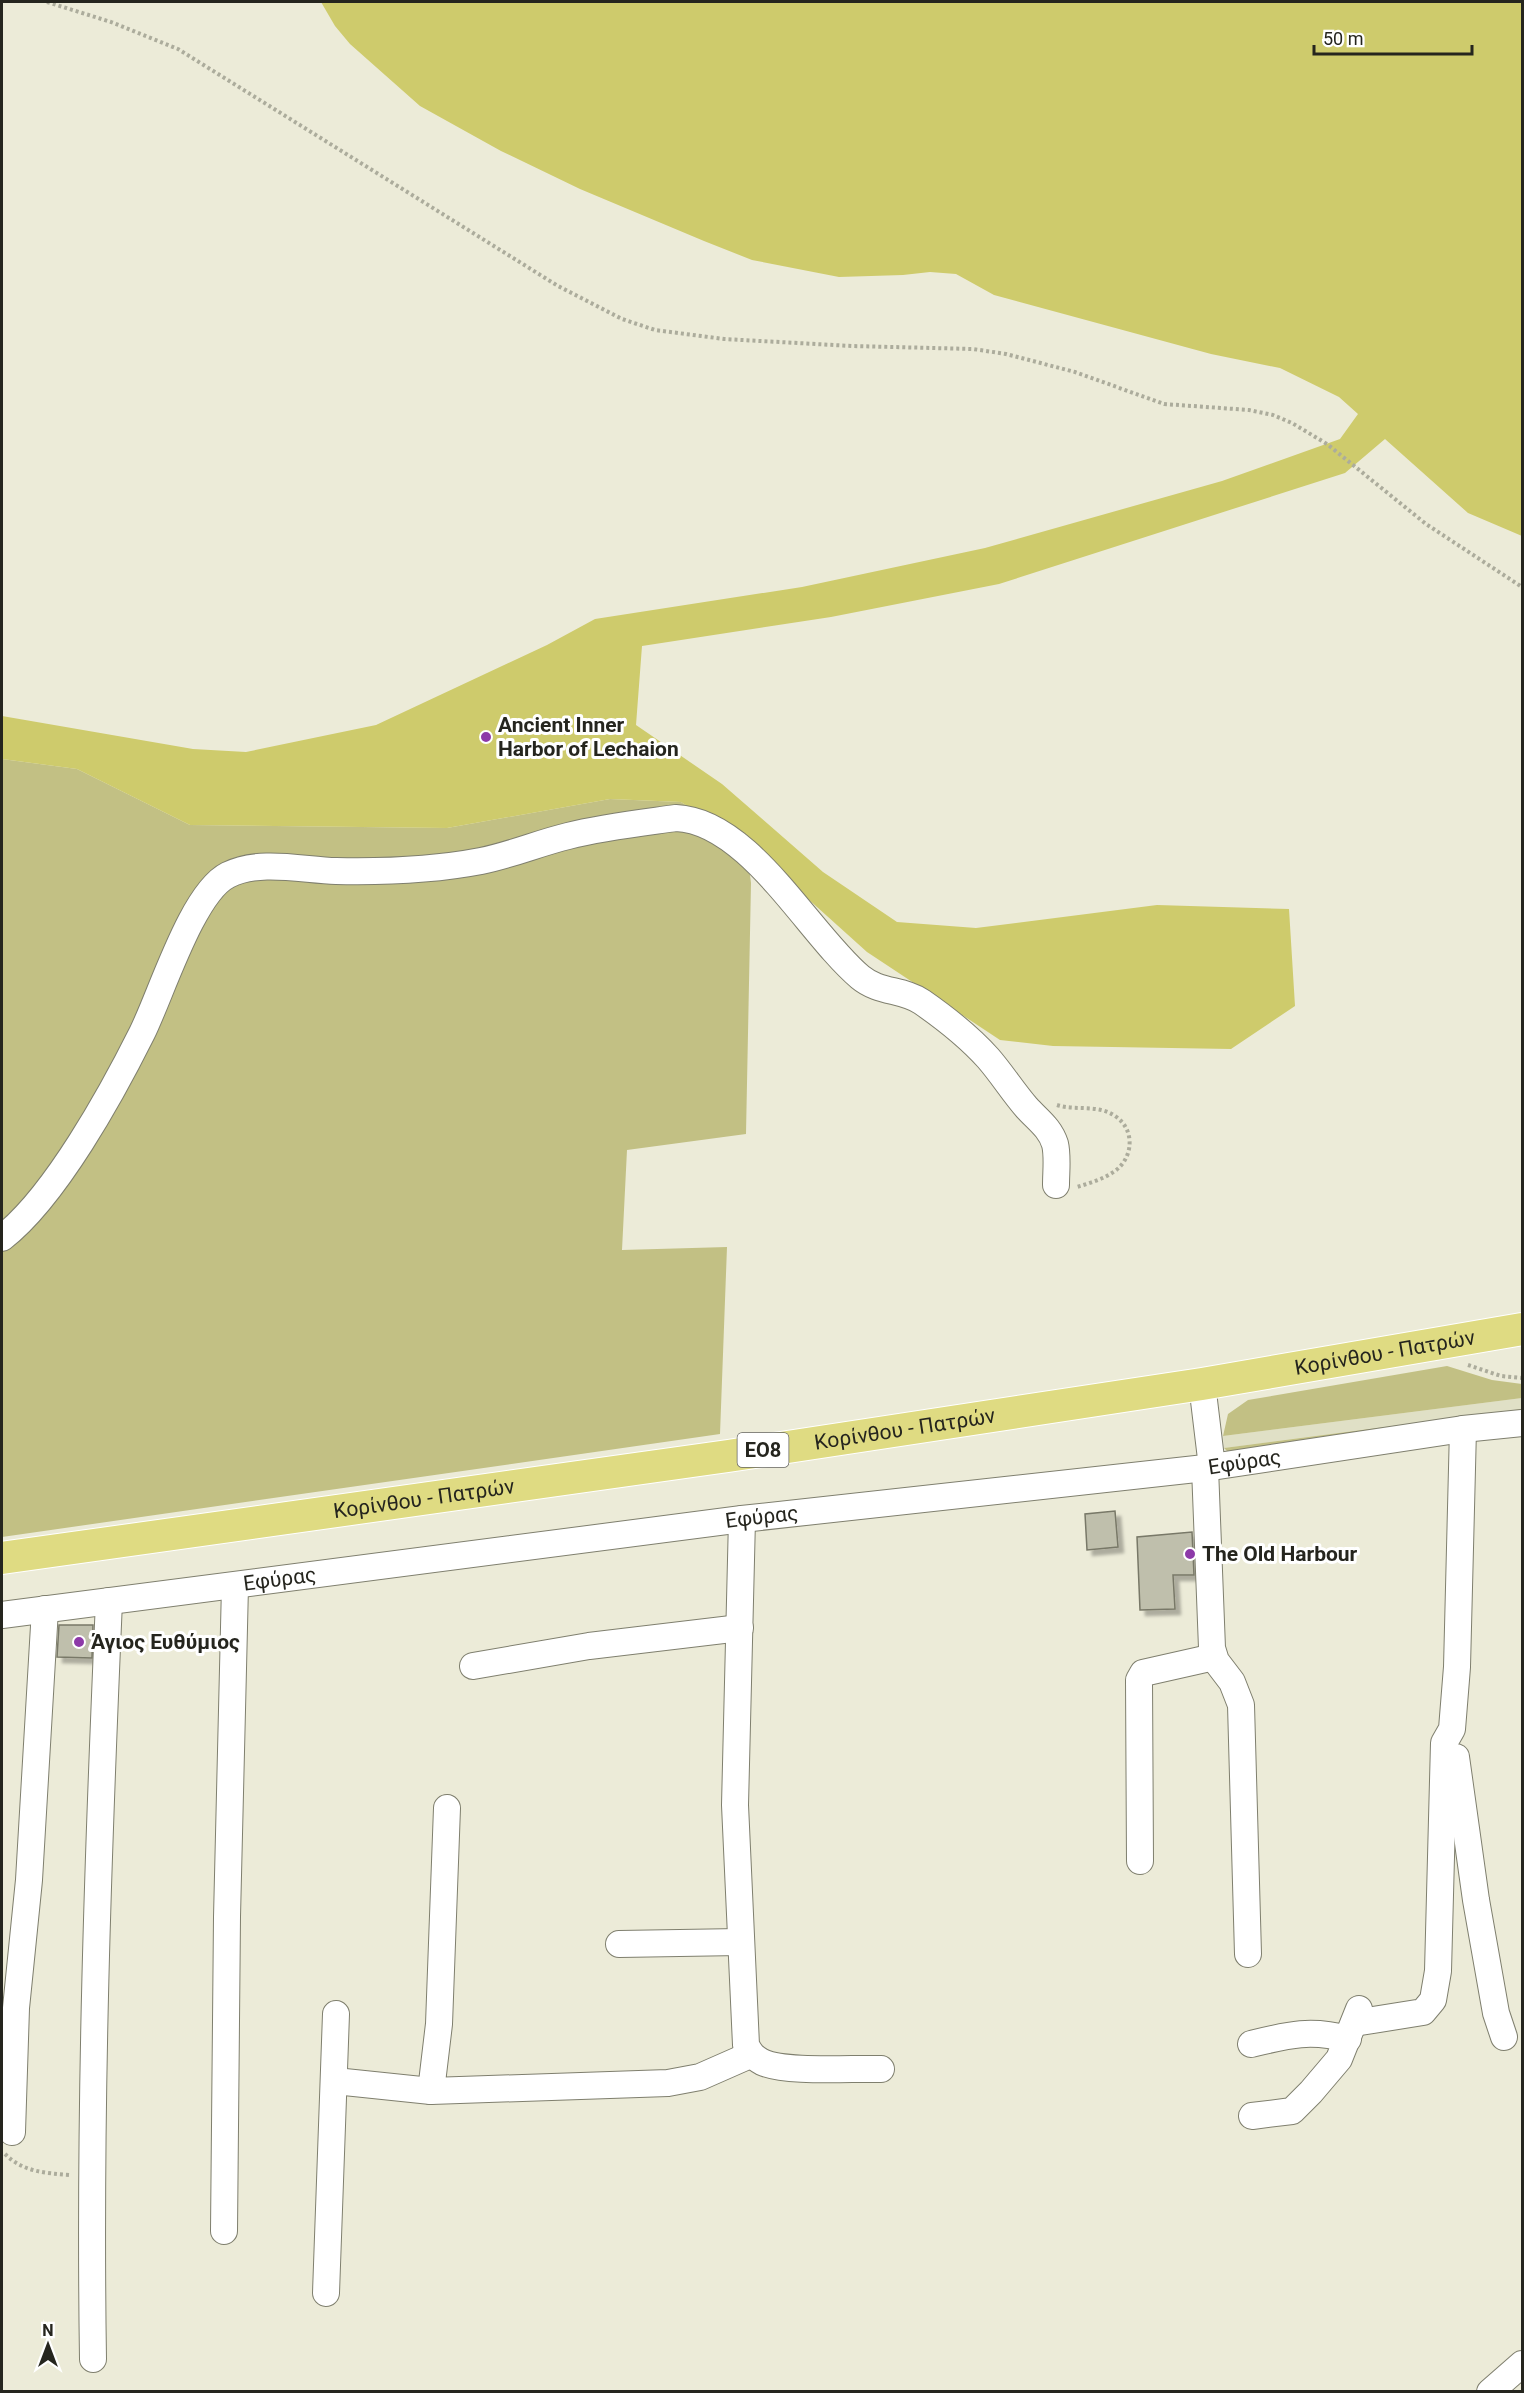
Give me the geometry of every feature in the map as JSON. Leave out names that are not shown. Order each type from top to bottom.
[{"type":"main road","name":"Κορίνθου - Πατρών","points":[[2,1558],[728,1456],[1202,1384],[1522,1329]]},
{"type":"street","points":[[2,1238],[43,1196],[71,1155],[142,1031],[196,912],[210,892],[227,875],[250,868],[373,871],[480,861],[530,849],[566,836],[676,818],[692,818],[709,825],[729,839],[776,882],[838,956],[861,978],[877,989],[920,1001],[986,1057],[1028,1109],[1046,1126],[1054,1143],[1056,1185]]},
{"type":"street","points":[[1202,1384],[1208,1467],[1212,1648],[1214,1657],[1232,1682],[1241,1705],[1248,1954]]},
{"type":"street","name":"Εφύρας","points":[[2,1615],[742,1519],[1208,1467],[1463,1429],[1522,1423]]},
{"type":"street","points":[[1463,1429],[1457,1667],[1452,1729],[1476,1900],[1496,2013],[1504,2037]]},
{"type":"street","points":[[742,1519],[735,1804],[746,2045],[750,2055],[764,2063],[792,2067],[880,2069]]},
{"type":"street","points":[[224,2231],[227,1917],[235,1586]]},
{"type":"street","points":[[93,2359],[92,2177],[98,1897],[109,1601]]},
{"type":"street","points":[[12,2132],[16,2008],[29,1880],[45,1609]]},
{"type":"street","points":[[473,1666],[589,1646],[740,1628]]},
{"type":"street","points":[[1140,1861],[1139,1680],[1143,1673],[1157,1668],[1214,1657]]},
{"type":"street","points":[[1251,2044],[1299,2032],[1324,2032],[1354,2024],[1423,2012],[1433,2001],[1438,1971],[1444,1743],[1452,1729]]},
{"type":"street","points":[[431,2091],[439,2024],[447,1808]]},
{"type":"street","points":[[619,1944],[740,1942]]},
{"type":"street","points":[[326,2293],[336,2014]]},
{"type":"street","points":[[1252,2116],[1292,2111],[1339,2059],[1354,2024]]},
{"type":"street","points":[[335,2080],[431,2091],[668,2083],[700,2077],[750,2055]]},
{"type":"street","points":[[1490,2391],[1522,2364]]},
{"type":"path","points":[[48,2],[111,22],[178,49],[558,286],[622,319],[655,330],[688,336],[852,346],[973,350],[1006,354],[1076,372],[1164,404],[1249,410],[1273,415],[1328,444],[1426,524],[1522,586]]},
{"type":"path","points":[[1054,1104],[1089,1107],[1114,1115],[1126,1125],[1130,1139],[1128,1155],[1117,1170],[1078,1187],[1056,1185]]},
{"type":"path","points":[[1431,1346],[1481,1371],[1522,1378]]},
{"type":"path","points":[[12,2132],[3,2152],[15,2164],[37,2172],[92,2177]]},
{"type":"shaded area","points":[[321,2],[1522,2],[1522,536],[1468,513],[1385,439],[1345,473],[999,584],[831,617],[642,646],[636,725],[722,784],[823,872],[897,922],[976,928],[1157,905],[1289,909],[1295,1006],[1231,1049],[1053,1046],[1000,1040],[867,952],[746,843],[681,802],[610,799],[447,828],[190,825],[77,769],[2,759],[2,716],[193,749],[246,752],[376,725],[547,645],[595,619],[802,587],[985,548],[1222,481],[1340,439],[1358,414],[1339,397],[1280,368],[1211,354],[994,295],[956,274],[930,272],[839,277],[752,260],[704,241],[580,189],[501,151],[420,106],[350,44],[335,26]]},
{"type":"shaded area","points":[[2,759],[77,769],[190,825],[447,828],[610,799],[681,802],[746,843],[751,883],[746,1134],[627,1150],[622,1250],[727,1247],[720,1434],[2,1537]]},
{"type":"shaded area","points":[[1447,1366],[1492,1380],[1522,1384],[1522,1398],[1223,1436],[1228,1414],[1248,1400]]},
{"type":"shaded area","points":[[1522,1398],[1522,1409],[1224,1448],[1223,1436]]},
{"type":"shaded area","points":[[1522,1409],[1522,1415],[1231,1455],[1224,1448]]},
{"type":"building","points":[[1115,1511],[1118,1547],[1087,1550],[1085,1514]]},
{"type":"building","points":[[1192,1532],[1194,1575],[1173,1575],[1175,1609],[1140,1610],[1137,1537]]},
{"type":"building","points":[[59,1625],[93,1625],[92,1658],[57,1657]]},
{"type":"place","name":"Ancient Inner Harbor of Lechaion","points":[[486,737]]},
{"type":"place","name":"The Old Harbour","points":[[1190,1554]]},
{"type":"place","name":"Άγιος Ευθύμιος","points":[[79,1642]]}]
